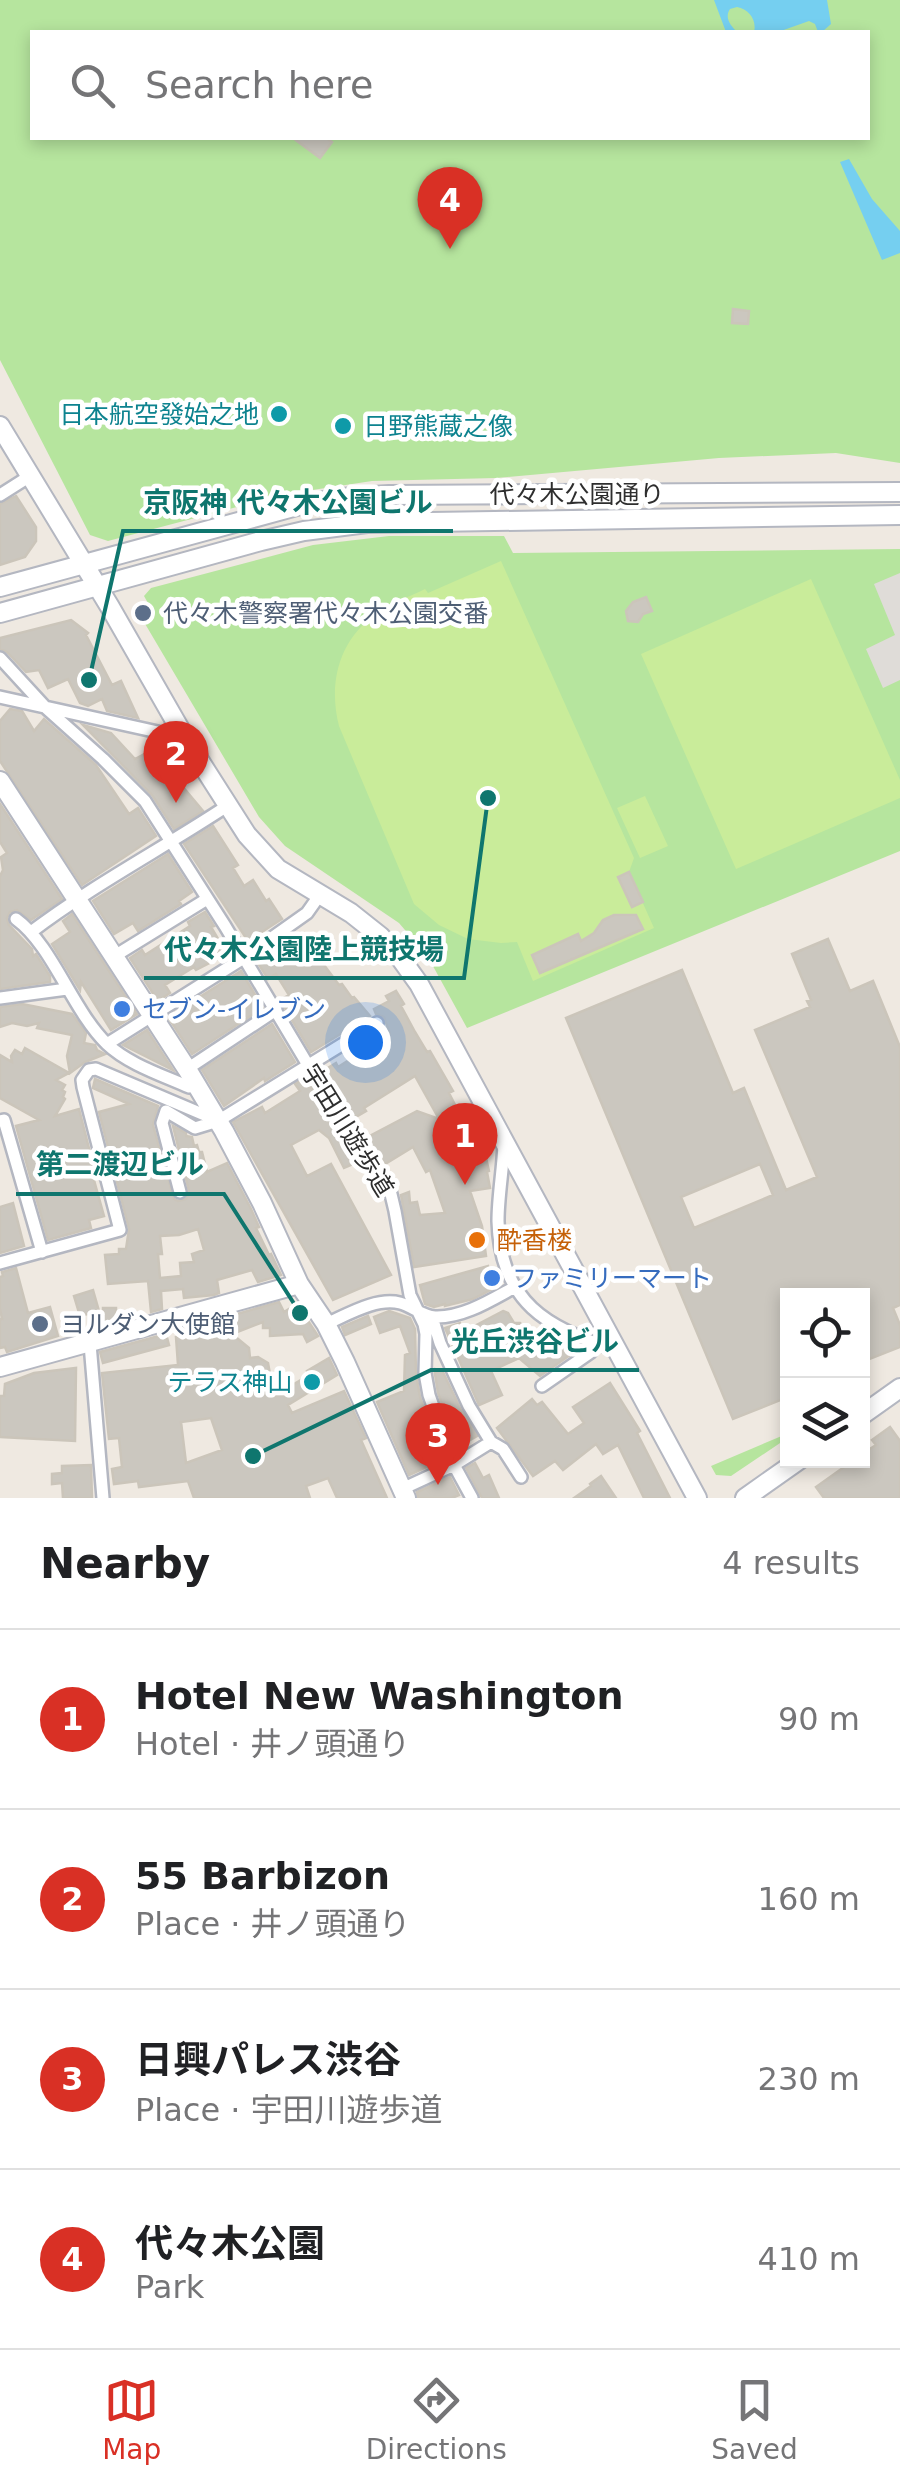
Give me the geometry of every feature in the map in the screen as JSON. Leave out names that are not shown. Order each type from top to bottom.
[{"type":"street","points":[[1,431],[247,835],[278,869],[380,936],[419,984],[697,1498]]},
{"type":"street","points":[[0,494],[30,476]]},
{"type":"street","name":"代々木公園通り","points":[[0,587],[282,509],[366,496],[900,492]]},
{"type":"street","name":"代々木公園通り","points":[[0,613],[275,538],[367,523],[900,515]]},
{"type":"street","name":"宇田川遊歩道","points":[[0,658],[46,708],[136,791],[390,1190],[410,1295],[426,1334],[424,1374],[429,1395],[454,1465],[472,1498]]},
{"type":"street","points":[[0,696],[185,738]]},
{"type":"street","points":[[0,781],[218,1121],[299,1284],[326,1324],[404,1494],[491,1442]]},
{"type":"street","points":[[30,932],[76,898],[227,806]]},
{"type":"street","points":[[107,1044],[242,959],[307,912],[320,896]]},
{"type":"street","points":[[113,957],[207,899]]},
{"type":"street","points":[[16,919],[30,932],[107,1044],[123,1056],[189,1087],[191,1076],[276,1010]]},
{"type":"street","points":[[0,998],[67,988]]},
{"type":"street","points":[[180,1192],[162,1123],[166,1111],[196,1128],[218,1121],[377,1023]]},
{"type":"street","points":[[0,1263],[120,1230],[83,1087],[82,1080],[89,1070],[96,1069],[218,1121]]},
{"type":"street","points":[[0,1121],[4,1120],[42,1252]]},
{"type":"street","points":[[504,1140],[498,1225],[505,1272],[533,1311],[547,1321],[618,1350]]},
{"type":"street","points":[[0,1367],[299,1284]]},
{"type":"street","points":[[326,1324],[379,1303],[403,1303],[432,1317],[448,1316],[472,1309],[515,1287]]},
{"type":"street","points":[[432,1317],[456,1380],[491,1442],[503,1449],[521,1476]]},
{"type":"street","points":[[542,1386],[591,1352],[593,1343]]},
{"type":"street","points":[[90,1344],[103,1498]]},
{"type":"street","points":[[870,1409],[900,1388]]},
{"type":"street","points":[[745,1498],[788,1468]]},
{"type":"green space","points":[[0,0],[900,0],[900,463],[836,453],[719,458],[496,478],[372,481],[286,494],[108,541],[90,535],[0,360]]},
{"type":"green space","points":[[389,536],[504,536],[513,553],[900,549],[900,851],[467,1028],[428,957],[399,923],[285,846],[259,817],[144,622],[153,612],[144,596],[151,588],[313,545]]},
{"type":"green space","points":[[501,561],[634,858],[629,872],[654,928],[533,981],[517,942],[468,939],[439,925],[414,904],[339,726],[336,710],[339,664],[363,625],[400,600],[425,589],[428,593]]},
{"type":"green space","points":[[811,579],[900,780],[900,798],[736,869],[641,654]]},
{"type":"green space","points":[[645,796],[668,846],[640,858],[617,808]]},
{"type":"green space","points":[[780,1437],[780,1443],[731,1476],[716,1475],[711,1466]]},
{"type":"shaded area","points":[[900,573],[900,680],[883,688],[866,649],[895,635],[874,584]]},
{"type":"water","points":[[714,0],[827,0],[831,24],[824,30],[817,30],[809,21],[784,30],[754,30],[751,16],[737,7],[730,9],[728,16],[736,30],[725,30]]},
{"type":"water","points":[[849,159],[872,199],[900,231],[900,253],[882,260],[840,162]]},
{"type":"building","points":[[296,140],[332,142],[320,158]]},
{"type":"building","points":[[733,309],[749,311],[748,324],[732,323]]},
{"type":"building","points":[[16,496],[36,527],[36,541],[25,557],[0,565],[0,504]]},
{"type":"building","points":[[646,597],[652,611],[643,614],[638,622],[628,621],[626,611],[633,602]]},
{"type":"building","points":[[71,620],[88,633],[112,685],[121,681],[138,718],[107,711],[102,699],[88,706],[80,703],[68,679],[48,688],[39,670],[26,672],[0,649],[0,638]]},
{"type":"building","points":[[10,709],[22,711],[34,731],[44,719],[96,765],[129,814],[138,808],[156,836],[82,885],[0,761],[0,721]]},
{"type":"building","points":[[83,725],[111,733],[135,759],[154,749],[173,783],[177,780],[203,811],[174,829],[152,795]]},
{"type":"building","points":[[0,804],[62,899],[31,920],[17,910],[7,918],[32,949],[33,956],[36,954],[50,982],[0,989],[0,876],[1,857],[7,853],[0,842]]},
{"type":"building","points":[[213,826],[238,865],[233,868],[244,886],[253,880],[282,919],[248,941],[184,844]]},
{"type":"building","points":[[168,854],[192,892],[179,901],[181,904],[138,931],[133,923],[114,934],[93,901]]},
{"type":"building","points":[[629,872],[643,902],[632,907],[618,877]]},
{"type":"building","points":[[205,912],[227,954],[196,970],[194,967],[165,985],[170,993],[158,1001],[130,958],[142,950],[145,955]]},
{"type":"building","points":[[72,914],[137,1014],[111,1030],[52,944],[70,932],[63,921]]},
{"type":"building","points":[[614,915],[636,915],[643,929],[540,973],[532,955],[578,934],[581,941]]},
{"type":"building","points":[[300,933],[339,985],[370,1016],[311,1052],[280,1000],[289,995],[276,974],[268,979],[256,960]]},
{"type":"building","points":[[828,939],[850,991],[873,981],[900,1047],[900,1305],[893,1308],[900,1325],[900,1347],[870,1359],[870,1288],[780,1288],[780,1400],[733,1419],[566,1018],[682,970],[733,1093],[744,1088],[786,1190],[817,1177],[755,1030],[810,1007],[807,1001],[811,1000],[792,954]],"holes":[[[760,1164],[773,1195],[694,1228],[681,1197]]]},
{"type":"building","points":[[241,971],[263,1008],[192,1054],[168,1017]]},
{"type":"building","points":[[396,991],[415,1032],[453,1091],[449,1093],[478,1150],[484,1149],[490,1188],[470,1191],[482,1226],[486,1256],[414,1267],[401,1195],[409,1192],[410,1203],[417,1202],[420,1215],[445,1213],[430,1170],[426,1172],[413,1147],[385,1164],[366,1138],[417,1111],[439,1119],[415,1076],[354,1118],[323,1071],[336,1063],[338,1067],[390,1034],[384,1017],[374,1009],[389,1001],[386,996]]},
{"type":"building","points":[[22,1004],[72,1014],[86,1033],[84,1043],[95,1045],[105,1054],[70,1073],[67,1056],[72,1035],[37,1028],[39,1023],[0,1027],[0,1007]]},
{"type":"building","points":[[272,1024],[295,1062],[224,1106],[202,1070]]},
{"type":"building","points":[[147,1030],[173,1070],[123,1045]]},
{"type":"building","points":[[25,1048],[69,1073],[56,1080],[65,1085],[65,1099],[55,1116],[79,1109],[104,1216],[89,1220],[91,1228],[48,1240],[16,1126],[39,1120],[0,1098],[0,1055],[12,1062],[15,1050],[22,1054]]},
{"type":"building","points":[[305,1078],[358,1162],[344,1168],[329,1138],[319,1130],[291,1145],[307,1176],[331,1164],[391,1275],[333,1300],[233,1122],[262,1107],[265,1113],[300,1091],[295,1084]]},
{"type":"building","points":[[95,1079],[158,1106],[153,1125],[174,1199],[186,1199],[189,1191],[173,1126],[192,1137],[194,1146],[202,1152],[207,1172],[227,1163],[281,1275],[258,1282],[252,1270],[217,1280],[219,1293],[214,1295],[184,1298],[183,1289],[161,1291],[162,1309],[151,1312],[148,1281],[108,1284],[105,1255],[126,1249],[129,1229],[99,1112],[129,1104],[93,1088]],"holes":[[[198,1229],[204,1250],[192,1254],[194,1262],[180,1263],[181,1276],[160,1278],[160,1236]]]},
{"type":"building","points":[[13,1203],[24,1246],[0,1253],[0,1207]]},
{"type":"building","points":[[488,1266],[494,1288],[473,1299],[445,1306],[425,1304],[420,1285]]},
{"type":"building","points":[[16,1268],[28,1313],[50,1307],[58,1336],[7,1352],[5,1347],[0,1348],[0,1277],[2,1272]]},
{"type":"building","points":[[93,1290],[99,1311],[80,1316],[74,1296]]},
{"type":"building","points":[[279,1302],[284,1312],[297,1304],[318,1336],[307,1342],[303,1334],[270,1336],[270,1328],[263,1328],[263,1322],[232,1334],[249,1348],[250,1358],[258,1357],[268,1363],[274,1396],[329,1358],[337,1375],[288,1405],[292,1413],[344,1391],[387,1498],[337,1498],[328,1478],[306,1486],[310,1498],[194,1498],[188,1481],[139,1487],[138,1481],[114,1484],[112,1469],[122,1467],[119,1438],[109,1439],[102,1373],[178,1365],[176,1337],[226,1330],[223,1318]],"holes":[[[211,1418],[222,1450],[186,1463],[181,1422]]]},
{"type":"building","points":[[103,1308],[116,1308],[116,1322],[103,1325]]},
{"type":"building","points":[[389,1311],[410,1318],[415,1329],[420,1397],[442,1460],[409,1475],[377,1402],[404,1391],[405,1355],[410,1353],[400,1326],[380,1333],[374,1317]]},
{"type":"building","points":[[503,1311],[535,1337],[545,1334],[576,1351],[540,1376],[519,1358],[491,1371],[502,1395],[479,1405],[445,1328],[460,1323],[463,1332]]},
{"type":"building","points":[[368,1316],[371,1324],[345,1335],[342,1327]]},
{"type":"building","points":[[166,1334],[169,1345],[103,1363],[100,1352]]},
{"type":"building","points":[[76,1368],[75,1441],[0,1437],[0,1396],[4,1396],[5,1384],[34,1373]]},
{"type":"building","points":[[434,1368],[436,1372],[442,1370],[477,1436],[459,1451],[438,1393]]},
{"type":"building","points":[[610,1383],[640,1431],[637,1433],[670,1498],[644,1498],[618,1445],[603,1454],[596,1444],[563,1470],[555,1461],[533,1476],[497,1428],[532,1399],[537,1405],[542,1402],[568,1434],[584,1423],[573,1407]]},
{"type":"building","points":[[890,1427],[900,1441],[900,1498],[824,1498],[816,1487],[843,1468],[870,1468],[870,1449],[876,1445],[872,1440]]},
{"type":"building","points":[[475,1463],[483,1478],[489,1475],[499,1498],[482,1498],[466,1468]]},
{"type":"building","points":[[91,1465],[92,1498],[63,1498],[62,1483],[52,1484],[52,1474],[62,1473],[62,1466]]},
{"type":"building","points":[[601,1476],[616,1498],[574,1498],[591,1486]]},
{"type":"building","points":[[450,1477],[459,1495],[418,1498],[417,1492]]},
{"type":"place","name":"代々木公園","points":[[450,249]]},
{"type":"place","name":"日本航空發始之地","points":[[279,414]]},
{"type":"place","name":"日野熊蔵之像","points":[[343,426]]},
{"type":"place","name":"代々木警察署代々木公園交番","points":[[143,613]]},
{"type":"place","name":"京阪神 代々木公園ビル","points":[[89,680]]},
{"type":"place","name":"代々木公園陸上競技場","points":[[488,798]]},
{"type":"place","name":"55 Barbizon","points":[[176,803]]},
{"type":"place","name":"セブン-イレブン","points":[[122,1009]]},
{"type":"place","name":"Hotel New Washington","points":[[465,1185]]},
{"type":"place","name":"酔香楼","points":[[477,1240]]},
{"type":"place","name":"ファミリーマート","points":[[492,1278]]},
{"type":"place","name":"第二渡辺ビル","points":[[300,1313]]},
{"type":"place","name":"ヨルダン大使館","points":[[40,1324]]},
{"type":"place","name":"テラス神山","points":[[312,1382]]},
{"type":"place","name":"光丘渋谷ビル","points":[[253,1456]]},
{"type":"place","name":"日興パレス渋谷","points":[[438,1485]]}]
